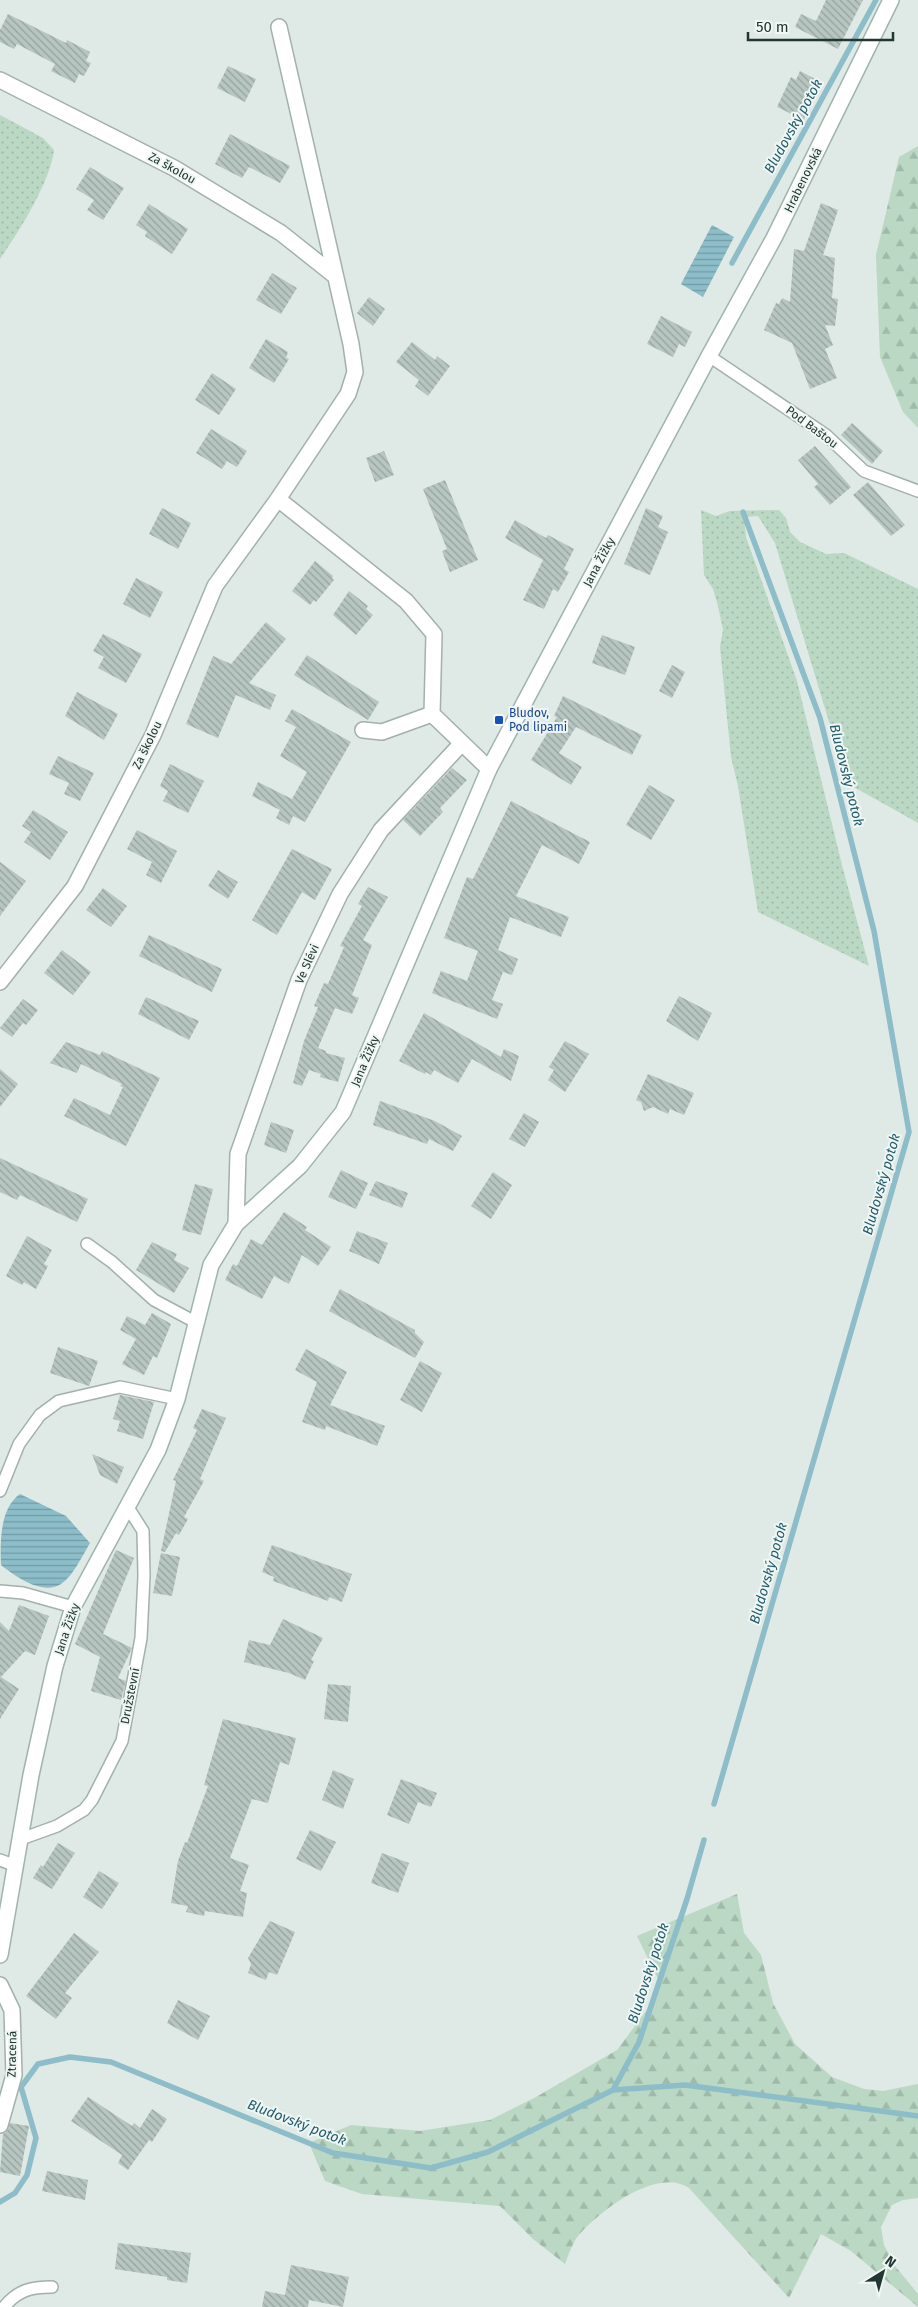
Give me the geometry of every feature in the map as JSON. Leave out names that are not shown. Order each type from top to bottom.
[{"type":"street","name":"Hrabenovská","points":[[708,356],[774,238],[891,0]]},
{"type":"street","name":"Za školou","points":[[0,982],[75,886],[153,735],[215,586],[278,499],[348,394],[355,372],[351,344],[279,27]]},
{"type":"street","name":"Za školou","points":[[0,80],[174,168],[281,233],[334,275]]},
{"type":"street","name":"Jana Žižky","points":[[0,1955],[31,1775],[55,1666],[72,1607],[158,1450],[176,1399],[211,1265],[236,1224],[300,1166],[343,1112],[490,769],[708,356]]},
{"type":"street","points":[[278,499],[406,601],[434,634],[432,714],[490,769]]},
{"type":"street","points":[[362,730],[382,732],[432,714]]},
{"type":"street","name":"Ve Slévi","points":[[236,1224],[238,1154],[299,980],[340,894],[381,830],[462,743]]},
{"type":"street","name":"Ztracená","points":[[0,1985],[12,2010],[14,2075],[0,2125]]},
{"type":"lane","name":"Pod Baštou","points":[[708,356],[826,435],[864,471],[918,491]]},
{"type":"lane","points":[[88,1244],[112,1262],[154,1300],[197,1323]]},
{"type":"lane","points":[[0,1491],[18,1444],[40,1415],[59,1401],[120,1387],[176,1399]]},
{"type":"lane","name":"Družstevní","points":[[20,1839],[57,1826],[84,1810],[92,1800],[122,1740],[141,1638],[144,1576],[143,1531],[128,1506]]},
{"type":"lane","points":[[0,1591],[23,1593],[72,1607]]},
{"type":"lane","points":[[0,1860],[16,1866]]},
{"type":"lane","points":[[4,2307],[20,2292],[33,2287],[52,2287]]},
{"type":"green space","points":[[0,115],[43,138],[54,150],[47,177],[40,192],[0,259]]},
{"type":"green space","points":[[918,146],[918,428],[903,412],[880,357],[876,255],[899,157]]},
{"type":"green space","points":[[701,510],[716,516],[730,511],[779,510],[786,518],[790,532],[800,542],[826,554],[844,553],[918,589],[918,823],[845,782],[840,758],[775,543],[758,516],[744,517],[746,537],[797,681],[869,966],[758,912],[738,786],[731,757],[720,647],[723,630],[713,589],[704,575]]},
{"type":"green space","points":[[737,1894],[744,1933],[761,1955],[773,2003],[795,2044],[832,2077],[864,2089],[883,2091],[918,2084],[918,2198],[903,2200],[892,2205],[881,2227],[884,2245],[895,2266],[918,2294],[918,2307],[851,2251],[821,2234],[789,2298],[689,2188],[676,2183],[661,2183],[645,2187],[613,2204],[578,2236],[565,2264],[533,2239],[500,2206],[362,2194],[325,2181],[309,2143],[351,2125],[420,2131],[490,2120],[536,2097],[617,2050],[652,2003],[659,1981],[637,1936]]},
{"type":"water","points":[[712,225],[734,237],[703,297],[681,284]]},
{"type":"water","points":[[20,1494],[66,1516],[90,1543],[70,1576],[54,1587],[46,1588],[29,1583],[1,1565],[1,1536],[5,1516],[13,1500]]},
{"type":"building","points":[[826,0],[863,0],[838,49],[795,27],[801,14],[816,21]]},
{"type":"building","points":[[8,14],[66,43],[67,40],[90,52],[86,61],[91,63],[84,76],[79,74],[75,83],[51,71],[55,64],[17,44],[14,49],[0,42],[0,30]]},
{"type":"building","points":[[228,66],[256,79],[245,102],[217,88]]},
{"type":"building","points":[[800,71],[821,82],[804,120],[777,107],[791,77],[796,80]]},
{"type":"building","points":[[230,134],[290,166],[280,183],[249,167],[242,178],[215,164]]},
{"type":"building","points":[[90,167],[124,188],[103,220],[87,210],[94,200],[76,189]]},
{"type":"building","points":[[821,203],[838,210],[823,255],[835,258],[832,298],[838,299],[835,326],[825,325],[833,345],[825,349],[837,378],[810,389],[792,343],[764,330],[776,303],[779,304],[782,298],[790,302],[794,249],[804,251]]},
{"type":"building","points":[[149,204],[188,229],[172,254],[145,236],[147,232],[136,225]]},
{"type":"building","points":[[272,273],[297,288],[281,314],[256,300]]},
{"type":"building","points":[[369,297],[385,309],[373,326],[357,313]]},
{"type":"building","points":[[661,316],[692,332],[685,347],[679,344],[673,357],[647,344]]},
{"type":"building","points":[[266,339],[288,352],[286,358],[289,359],[274,383],[249,368]]},
{"type":"building","points":[[412,342],[435,360],[437,356],[450,366],[428,396],[415,386],[419,380],[396,362]]},
{"type":"building","points":[[212,373],[236,389],[219,415],[195,400]]},
{"type":"building","points":[[852,423],[883,451],[872,464],[841,435]]},
{"type":"building","points":[[211,429],[247,451],[237,467],[227,461],[222,469],[196,453]]},
{"type":"building","points":[[815,446],[851,487],[830,505],[814,487],[818,484],[798,460]]},
{"type":"building","points":[[384,451],[394,475],[375,482],[366,458]]},
{"type":"building","points":[[445,480],[478,560],[450,572],[442,551],[447,549],[423,489]]},
{"type":"building","points":[[868,482],[905,525],[891,536],[853,495]]},
{"type":"building","points":[[162,508],[191,523],[178,549],[149,534]]},
{"type":"building","points":[[646,508],[663,516],[658,527],[668,532],[650,575],[624,564]]},
{"type":"building","points":[[515,520],[546,538],[548,535],[574,549],[564,569],[569,572],[558,592],[553,589],[544,609],[523,600],[543,560],[505,538]]},
{"type":"building","points":[[315,561],[333,576],[334,580],[316,602],[314,600],[310,605],[292,591]]},
{"type":"building","points":[[136,578],[163,592],[150,618],[123,604]]},
{"type":"building","points":[[349,591],[368,606],[366,609],[373,615],[356,635],[333,615]]},
{"type":"building","points":[[266,622],[286,639],[249,683],[276,695],[270,710],[236,695],[218,738],[186,724],[213,656],[231,664]]},
{"type":"building","points":[[103,634],[142,654],[126,683],[98,668],[104,657],[93,651]]},
{"type":"building","points":[[602,635],[635,647],[625,675],[592,663]]},
{"type":"building","points":[[307,655],[379,702],[368,720],[294,675]]},
{"type":"building","points":[[672,665],[685,672],[672,698],[659,691]]},
{"type":"building","points":[[77,692],[118,714],[104,740],[65,716]]},
{"type":"building","points":[[563,696],[642,735],[632,755],[576,727],[559,753],[582,767],[571,785],[531,760],[557,717],[554,716]]},
{"type":"building","points":[[292,709],[351,742],[305,822],[293,816],[289,825],[276,818],[280,810],[252,796],[258,782],[292,799],[307,772],[280,756],[296,727],[285,721]]},
{"type":"building","points":[[58,756],[94,773],[80,801],[64,794],[69,783],[49,774]]},
{"type":"building","points":[[170,764],[204,781],[188,813],[163,801],[168,791],[160,786]]},
{"type":"building","points":[[452,768],[467,780],[440,808],[443,812],[420,836],[403,820]]},
{"type":"building","points":[[649,785],[675,800],[651,840],[626,825]]},
{"type":"building","points":[[511,801],[590,842],[579,864],[542,845],[516,896],[569,917],[561,937],[510,917],[498,950],[518,959],[512,975],[503,972],[492,1000],[503,1004],[497,1019],[432,993],[441,971],[467,981],[478,951],[444,938],[467,877],[473,879]]},
{"type":"building","points":[[33,810],[68,832],[50,860],[24,842],[31,832],[22,826]]},
{"type":"building","points":[[137,830],[177,851],[161,883],[146,875],[152,862],[127,849]]},
{"type":"building","points":[[292,849],[332,869],[315,900],[302,892],[277,935],[252,920]]},
{"type":"building","points":[[0,862],[26,881],[0,916]]},
{"type":"building","points":[[218,870],[238,882],[228,899],[208,886]]},
{"type":"building","points":[[368,887],[388,897],[363,940],[372,945],[352,995],[359,998],[352,1014],[335,1008],[318,1048],[326,1051],[326,1053],[345,1058],[338,1082],[320,1077],[321,1074],[309,1070],[302,1086],[293,1083],[304,1041],[318,1007],[314,1006],[324,983],[328,984],[344,947],[340,946],[362,906],[358,904]]},
{"type":"building","points":[[103,888],[127,906],[111,927],[86,910]]},
{"type":"building","points":[[149,935],[222,969],[212,992],[139,956]]},
{"type":"building","points":[[62,950],[91,972],[73,995],[44,973]]},
{"type":"building","points":[[679,996],[712,1013],[698,1041],[666,1021]]},
{"type":"building","points":[[146,997],[199,1021],[189,1040],[138,1014]]},
{"type":"building","points":[[23,999],[38,1010],[26,1025],[23,1023],[12,1037],[0,1028]]},
{"type":"building","points":[[424,1013],[501,1057],[504,1049],[519,1056],[511,1081],[472,1059],[458,1083],[434,1070],[431,1075],[426,1072],[425,1074],[399,1061]]},
{"type":"building","points":[[565,1041],[589,1054],[565,1092],[548,1080],[554,1070],[549,1067]]},
{"type":"building","points":[[66,1042],[100,1055],[102,1051],[160,1078],[126,1146],[64,1116],[74,1098],[110,1115],[123,1087],[120,1086],[122,1084],[81,1064],[77,1073],[50,1063]]},
{"type":"building","points":[[0,1069],[18,1084],[0,1107]]},
{"type":"building","points":[[648,1074],[694,1093],[684,1115],[670,1109],[668,1114],[653,1107],[644,1111],[641,1102],[636,1100]]},
{"type":"building","points":[[380,1101],[435,1121],[462,1136],[453,1151],[429,1139],[427,1144],[373,1125]]},
{"type":"building","points":[[524,1113],[539,1122],[525,1147],[509,1139]]},
{"type":"building","points":[[271,1122],[294,1130],[286,1153],[264,1145]]},
{"type":"building","points":[[0,1158],[88,1199],[77,1222],[20,1195],[17,1200],[0,1192]]},
{"type":"building","points":[[341,1170],[368,1183],[356,1209],[328,1197]]},
{"type":"building","points":[[493,1172],[512,1185],[491,1219],[471,1206]]},
{"type":"building","points":[[376,1181],[408,1193],[402,1208],[369,1195]]},
{"type":"building","points":[[195,1184],[213,1189],[201,1235],[182,1230]]},
{"type":"building","points":[[284,1212],[307,1227],[305,1230],[331,1247],[318,1266],[302,1255],[289,1284],[274,1276],[262,1299],[225,1280],[233,1264],[237,1266],[251,1239],[262,1245]]},
{"type":"building","points":[[357,1231],[388,1243],[379,1264],[349,1251]]},
{"type":"building","points":[[27,1236],[52,1250],[44,1264],[48,1266],[36,1289],[24,1282],[22,1285],[6,1276]]},
{"type":"building","points":[[152,1242],[177,1254],[174,1260],[189,1268],[174,1293],[136,1270]]},
{"type":"building","points":[[340,1289],[415,1330],[415,1333],[424,1342],[415,1358],[329,1311]]},
{"type":"building","points":[[152,1313],[171,1324],[157,1358],[153,1356],[144,1375],[122,1364],[136,1339],[120,1330],[127,1316],[145,1325]]},
{"type":"building","points":[[58,1347],[98,1361],[89,1386],[50,1373]]},
{"type":"building","points":[[306,1349],[347,1372],[330,1405],[385,1426],[377,1446],[326,1426],[325,1430],[302,1422],[317,1382],[295,1370]]},
{"type":"building","points":[[420,1361],[442,1373],[422,1412],[400,1400]]},
{"type":"building","points":[[120,1395],[154,1402],[143,1439],[117,1431],[120,1421],[113,1419]]},
{"type":"building","points":[[202,1409],[226,1418],[200,1479],[204,1481],[184,1517],[188,1519],[179,1535],[176,1533],[165,1552],[161,1551],[176,1481],[173,1480],[197,1430],[193,1428]]},
{"type":"building","points":[[92,1454],[124,1467],[117,1484],[100,1475]]},
{"type":"building","points":[[272,1545],[352,1574],[342,1602],[329,1597],[328,1601],[273,1581],[274,1577],[262,1572]]},
{"type":"building","points":[[116,1550],[134,1558],[103,1634],[132,1648],[118,1678],[126,1681],[121,1700],[91,1691],[100,1657],[75,1644]]},
{"type":"building","points":[[161,1553],[180,1557],[172,1596],[153,1593]]},
{"type":"building","points":[[19,1605],[49,1616],[35,1655],[25,1651],[1,1677],[19,1689],[0,1719],[0,1622],[9,1631]]},
{"type":"building","points":[[283,1619],[323,1638],[311,1660],[314,1661],[305,1680],[289,1673],[244,1662],[249,1640],[270,1645]]},
{"type":"building","points":[[328,1684],[351,1686],[348,1722],[324,1719]]},
{"type":"building","points":[[223,1719],[296,1738],[289,1765],[280,1762],[268,1803],[252,1799],[230,1858],[249,1865],[240,1891],[247,1893],[243,1917],[205,1911],[204,1916],[186,1912],[188,1906],[171,1903],[178,1861],[185,1842],[187,1843],[208,1786],[204,1785]]},
{"type":"building","points":[[333,1770],[354,1779],[343,1809],[322,1800]]},
{"type":"building","points":[[401,1779],[437,1793],[431,1807],[418,1802],[409,1824],[387,1815]]},
{"type":"building","points":[[310,1830],[336,1842],[321,1871],[296,1859]]},
{"type":"building","points":[[58,1843],[75,1853],[52,1889],[33,1878],[41,1865],[43,1867]]},
{"type":"building","points":[[382,1853],[409,1863],[398,1893],[371,1883]]},
{"type":"building","points":[[99,1871],[119,1883],[102,1909],[83,1897]]},
{"type":"building","points":[[270,1921],[295,1932],[277,1975],[269,1972],[266,1980],[248,1973],[251,1964],[248,1958]]},
{"type":"building","points":[[74,1933],[99,1952],[65,1993],[72,1998],[56,2019],[26,1996]]},
{"type":"building","points":[[178,2000],[210,2016],[198,2040],[167,2023]]},
{"type":"building","points":[[88,2097],[132,2126],[134,2123],[140,2128],[152,2109],[167,2119],[152,2142],[149,2140],[128,2170],[118,2163],[122,2155],[71,2121]]},
{"type":"building","points":[[10,2123],[29,2126],[20,2176],[0,2172],[3,2134],[7,2131]]},
{"type":"building","points":[[47,2171],[88,2180],[85,2200],[42,2191]]},
{"type":"building","points":[[118,2243],[191,2253],[187,2283],[167,2280],[167,2277],[115,2269]]},
{"type":"building","points":[[291,2265],[349,2277],[343,2307],[285,2295]]},
{"type":"building","points":[[265,2291],[309,2300],[308,2307],[262,2307]]},
{"type":"waterway","name":"Bludovský potok","points":[[732,263],[876,0]]},
{"type":"waterway","name":"Bludovský potok","points":[[714,1804],[909,1132],[874,931],[820,718],[743,512]]},
{"type":"waterway","name":"Bludovský potok","points":[[0,2202],[15,2193],[27,2175],[36,2138],[21,2087],[38,2064],[70,2057],[111,2062],[333,2153],[431,2168],[488,2152],[613,2090],[639,2042],[687,1899],[704,1840]]},
{"type":"waterway","points":[[613,2090],[685,2085],[918,2116]]},
{"type":"place","name":"Bludov, Pod lipami","points":[[499,720]]}]
